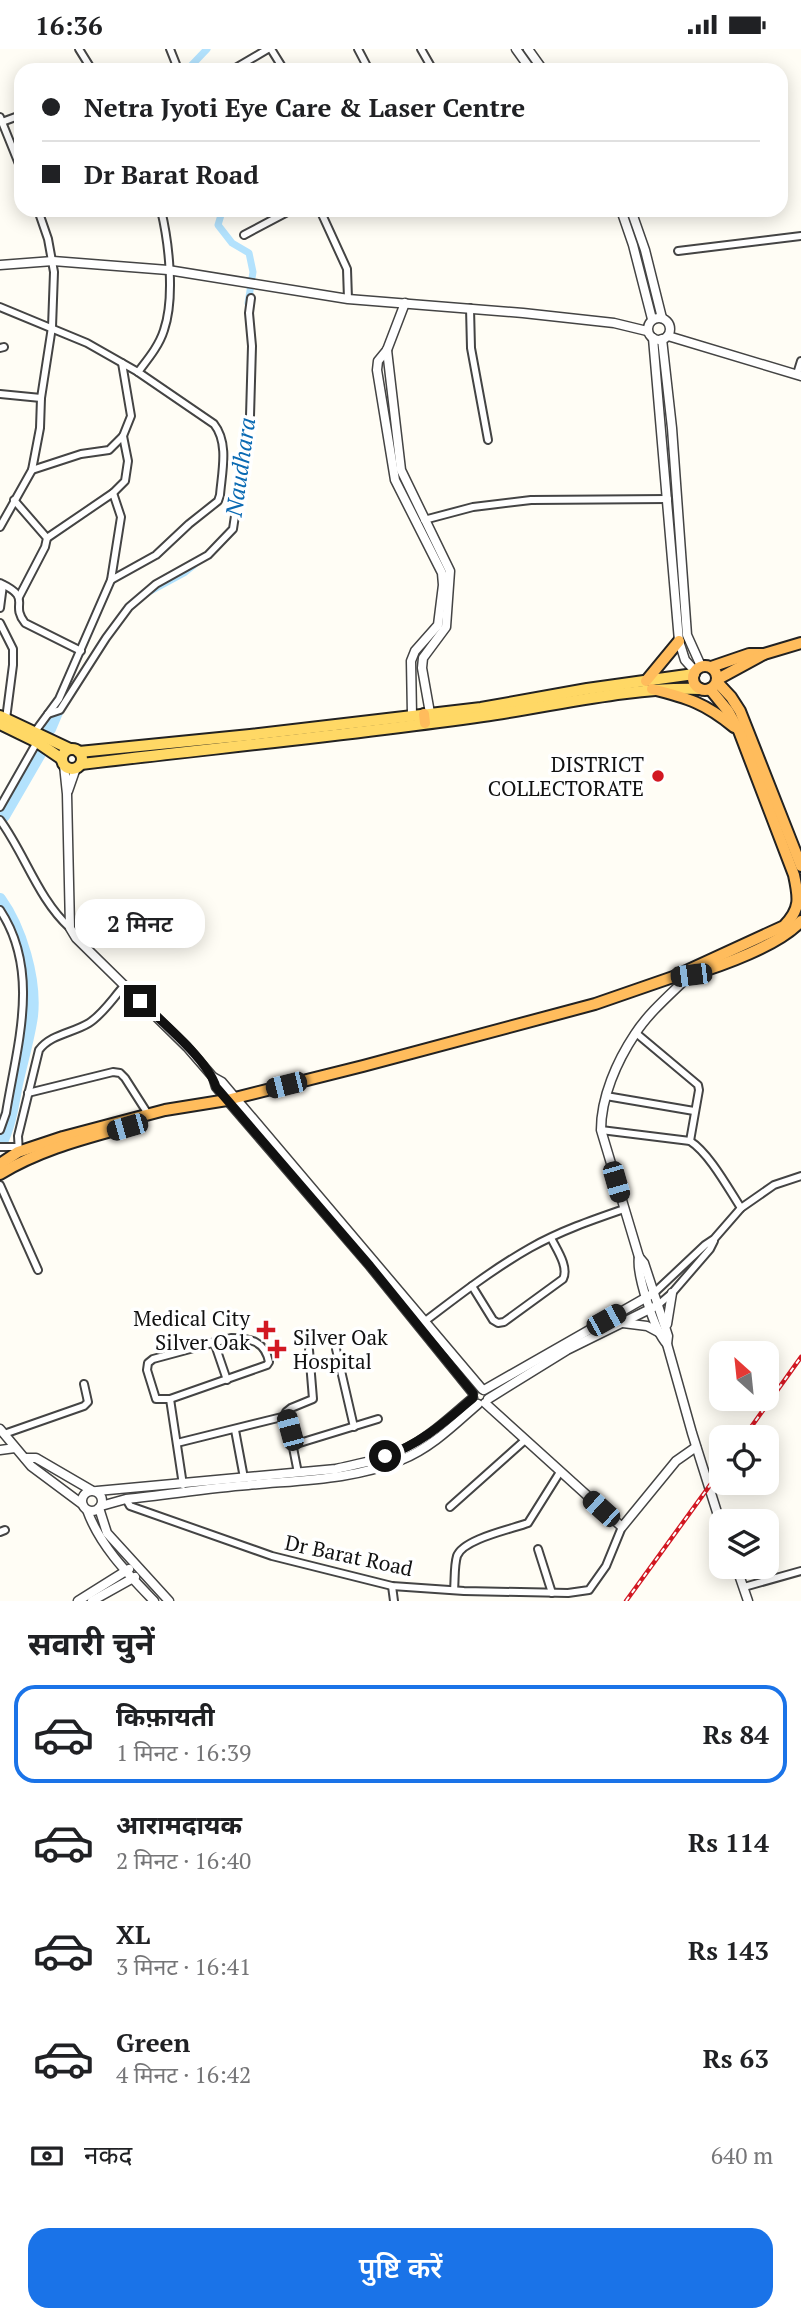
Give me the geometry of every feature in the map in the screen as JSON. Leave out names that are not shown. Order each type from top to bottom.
[{"type":"highway","points":[[679,641],[649,685],[714,710],[739,731]]},
{"type":"highway","points":[[711,685],[764,654],[801,643]]},
{"type":"highway","points":[[764,654],[749,654],[700,670],[693,681],[711,685],[731,697],[740,711],[801,866]]},
{"type":"highway","points":[[700,670],[716,672],[711,685]]},
{"type":"highway","points":[[0,1164],[62,1136],[148,1114],[231,1099],[595,1004],[691,971],[768,935],[799,917],[794,875],[739,731],[711,685]]},
{"type":"highway","points":[[0,1174],[19,1154],[51,1149],[168,1115],[177,1110]]},
{"type":"main road","points":[[649,685],[700,670]]},
{"type":"main road","points":[[36,738],[69,769],[426,717],[587,689],[711,685]]},
{"type":"main road","points":[[63,762],[64,753],[74,750],[250,735],[412,715],[426,717]]},
{"type":"main road","points":[[3,721],[36,738],[74,750],[82,757],[78,766]]},
{"type":"street","points":[[245,63],[270,49]]},
{"type":"street","points":[[1,119],[14,152]]},
{"type":"street","points":[[0,527],[32,470],[40,428],[41,398],[52,327],[53,261],[40,217]]},
{"type":"street","points":[[138,372],[154,351],[164,332],[167,319],[169,270],[162,217]]},
{"type":"street","points":[[244,235],[271,217]]},
{"type":"street","points":[[323,217],[347,269],[348,299]]},
{"type":"street","points":[[623,217],[657,319]]},
{"type":"street","points":[[633,217],[645,250],[657,319]]},
{"type":"street","points":[[678,251],[801,236]]},
{"type":"street","points":[[0,265],[53,261],[169,270],[348,299],[614,323],[799,375],[801,361]]},
{"type":"street","points":[[48,714],[60,710],[129,607],[156,585],[208,555],[233,529],[250,416],[251,298]]},
{"type":"street","points":[[405,303],[387,350],[378,361],[377,369],[395,480],[442,573],[443,585],[438,625],[415,651],[411,661],[412,715]]},
{"type":"street","points":[[0,307],[87,343],[138,372],[214,424],[220,432],[223,441],[220,495],[211,508],[189,524],[156,555],[111,580]]},
{"type":"street","points":[[470,308],[471,348],[488,440]]},
{"type":"street","points":[[658,336],[670,327],[667,321],[657,319],[648,324],[658,336],[672,428],[687,635],[700,670]]},
{"type":"street","points":[[658,336],[679,641],[685,660],[700,670]]},
{"type":"street","points":[[387,350],[401,470],[447,563],[451,578],[446,627],[422,658],[426,717]]},
{"type":"street","points":[[32,470],[80,454],[109,450],[122,436],[131,416],[122,363]]},
{"type":"street","points":[[0,394],[41,398]]},
{"type":"street","points":[[19,597],[47,538],[113,493],[125,481],[128,461],[122,436]]},
{"type":"street","points":[[0,807],[48,714],[59,699],[111,580],[121,517],[113,493]]},
{"type":"street","points":[[415,522],[473,507],[531,500],[668,499]]},
{"type":"street","points":[[14,500],[47,538]]},
{"type":"street","points":[[0,608],[1,584],[16,592],[21,618],[25,623],[80,651]]},
{"type":"street","points":[[0,623],[13,649],[13,665],[3,721]]},
{"type":"street","points":[[63,762],[67,794],[70,928]]},
{"type":"street","points":[[67,794],[78,766]]},
{"type":"street","points":[[0,820],[16,843],[50,907],[76,938],[187,1047],[213,1077],[216,1087],[231,1099],[388,1276],[480,1397]]},
{"type":"street","points":[[0,910],[16,940],[24,997],[6,1113],[0,1130]]},
{"type":"street","points":[[691,971],[636,1033],[619,1063],[601,1114],[601,1130],[639,1257],[637,1266],[651,1295],[663,1331],[668,1336],[667,1344],[716,1509]]},
{"type":"street","points":[[0,1147],[19,1154],[18,1136],[39,1049],[44,1042],[74,1031],[91,1021],[124,986]]},
{"type":"street","points":[[636,1033],[698,1085],[690,1140]]},
{"type":"street","points":[[29,1093],[113,1072],[120,1073],[148,1114]]},
{"type":"street","points":[[606,1096],[694,1111]]},
{"type":"street","points":[[231,1099],[480,1397],[524,1441],[622,1527]]},
{"type":"street","points":[[601,1130],[690,1140],[705,1155],[741,1208]]},
{"type":"street","points":[[154,1601],[126,1572],[95,1529],[84,1507],[83,1495],[94,1491],[336,1469],[400,1452],[480,1397],[651,1295],[714,1239],[741,1208],[774,1185],[801,1176]]},
{"type":"street","points":[[0,1185],[38,1270]]},
{"type":"street","points":[[424,1322],[530,1248],[572,1228],[624,1209]]},
{"type":"street","points":[[472,1286],[493,1320],[504,1322],[563,1279],[564,1266],[551,1238]]},
{"type":"street","points":[[84,1384],[88,1402],[84,1406],[2,1431],[31,1467],[93,1511],[126,1499],[323,1478],[364,1471],[399,1461],[423,1450],[445,1433],[480,1397],[654,1307],[672,1293],[710,1249],[714,1239]]},
{"type":"street","points":[[663,1331],[672,1293]]},
{"type":"street","points":[[622,1323],[663,1331]]},
{"type":"street","points":[[245,1338],[265,1348],[269,1361],[264,1368],[170,1399],[156,1399],[147,1370],[148,1363],[153,1359],[214,1342],[245,1338]]},
{"type":"street","points":[[214,1342],[227,1380]]},
{"type":"street","points":[[336,1349],[354,1427]]},
{"type":"street","points":[[298,1472],[286,1416],[288,1410],[313,1399],[309,1350]]},
{"type":"street","points":[[170,1399],[183,1485]]},
{"type":"street","points":[[177,1443],[286,1416]]},
{"type":"street","points":[[293,1444],[378,1419]]},
{"type":"street","points":[[235,1430],[244,1478]]},
{"type":"street","points":[[450,1507],[524,1441]]},
{"type":"street","name":"Dr Barat Road","points":[[126,1499],[130,1506],[272,1556],[392,1586],[552,1593],[589,1590],[606,1566],[622,1527],[676,1461],[696,1447]]},
{"type":"street","points":[[0,1450],[15,1448]]},
{"type":"street","points":[[25,1458],[36,1458],[94,1491],[102,1499],[100,1507],[107,1533],[169,1601]]},
{"type":"street","points":[[454,1590],[459,1552],[489,1535],[528,1523],[560,1472]]},
{"type":"street","points":[[538,1549],[552,1593]]},
{"type":"street","points":[[78,1601],[126,1572],[140,1569]]},
{"type":"street","points":[[92,1601],[133,1579],[140,1569]]},
{"type":"street","points":[[744,1587],[801,1571]]},
{"type":"street","points":[[741,1579],[748,1601]]},
{"type":"street","points":[[392,1586],[394,1601]]},
{"type":"waterway","name":"Naudhara","points":[[194,63],[207,49]]},
{"type":"waterway","name":"Naudhara","points":[[220,217],[218,225],[232,243],[249,253],[253,272],[248,303]]},
{"type":"waterway","name":"Naudhara","points":[[147,593],[194,565]]},
{"type":"waterway","points":[[50,729],[58,710]]},
{"type":"waterway","points":[[4,816],[41,752]]},
{"type":"waterway","points":[[0,899],[20,939],[29,970],[33,1002],[31,1024],[11,1116],[0,1146]]},
{"type":"railway","points":[[753,1425],[801,1357]]},
{"type":"railway","points":[[626,1601],[709,1487]]},
{"type":"place","name":"DISTRICT COLLECTORATE","points":[[658,776]]},
{"type":"place","name":"Medical City Silver Oak","points":[[266,1330]]},
{"type":"place","name":"Silver Oak Hospital","points":[[277,1349]]},
{"type":"route","points":[[140,1001],[213,1077],[216,1087],[370,1266],[473,1393],[473,1398],[424,1438],[400,1452],[385,1456]]}]
